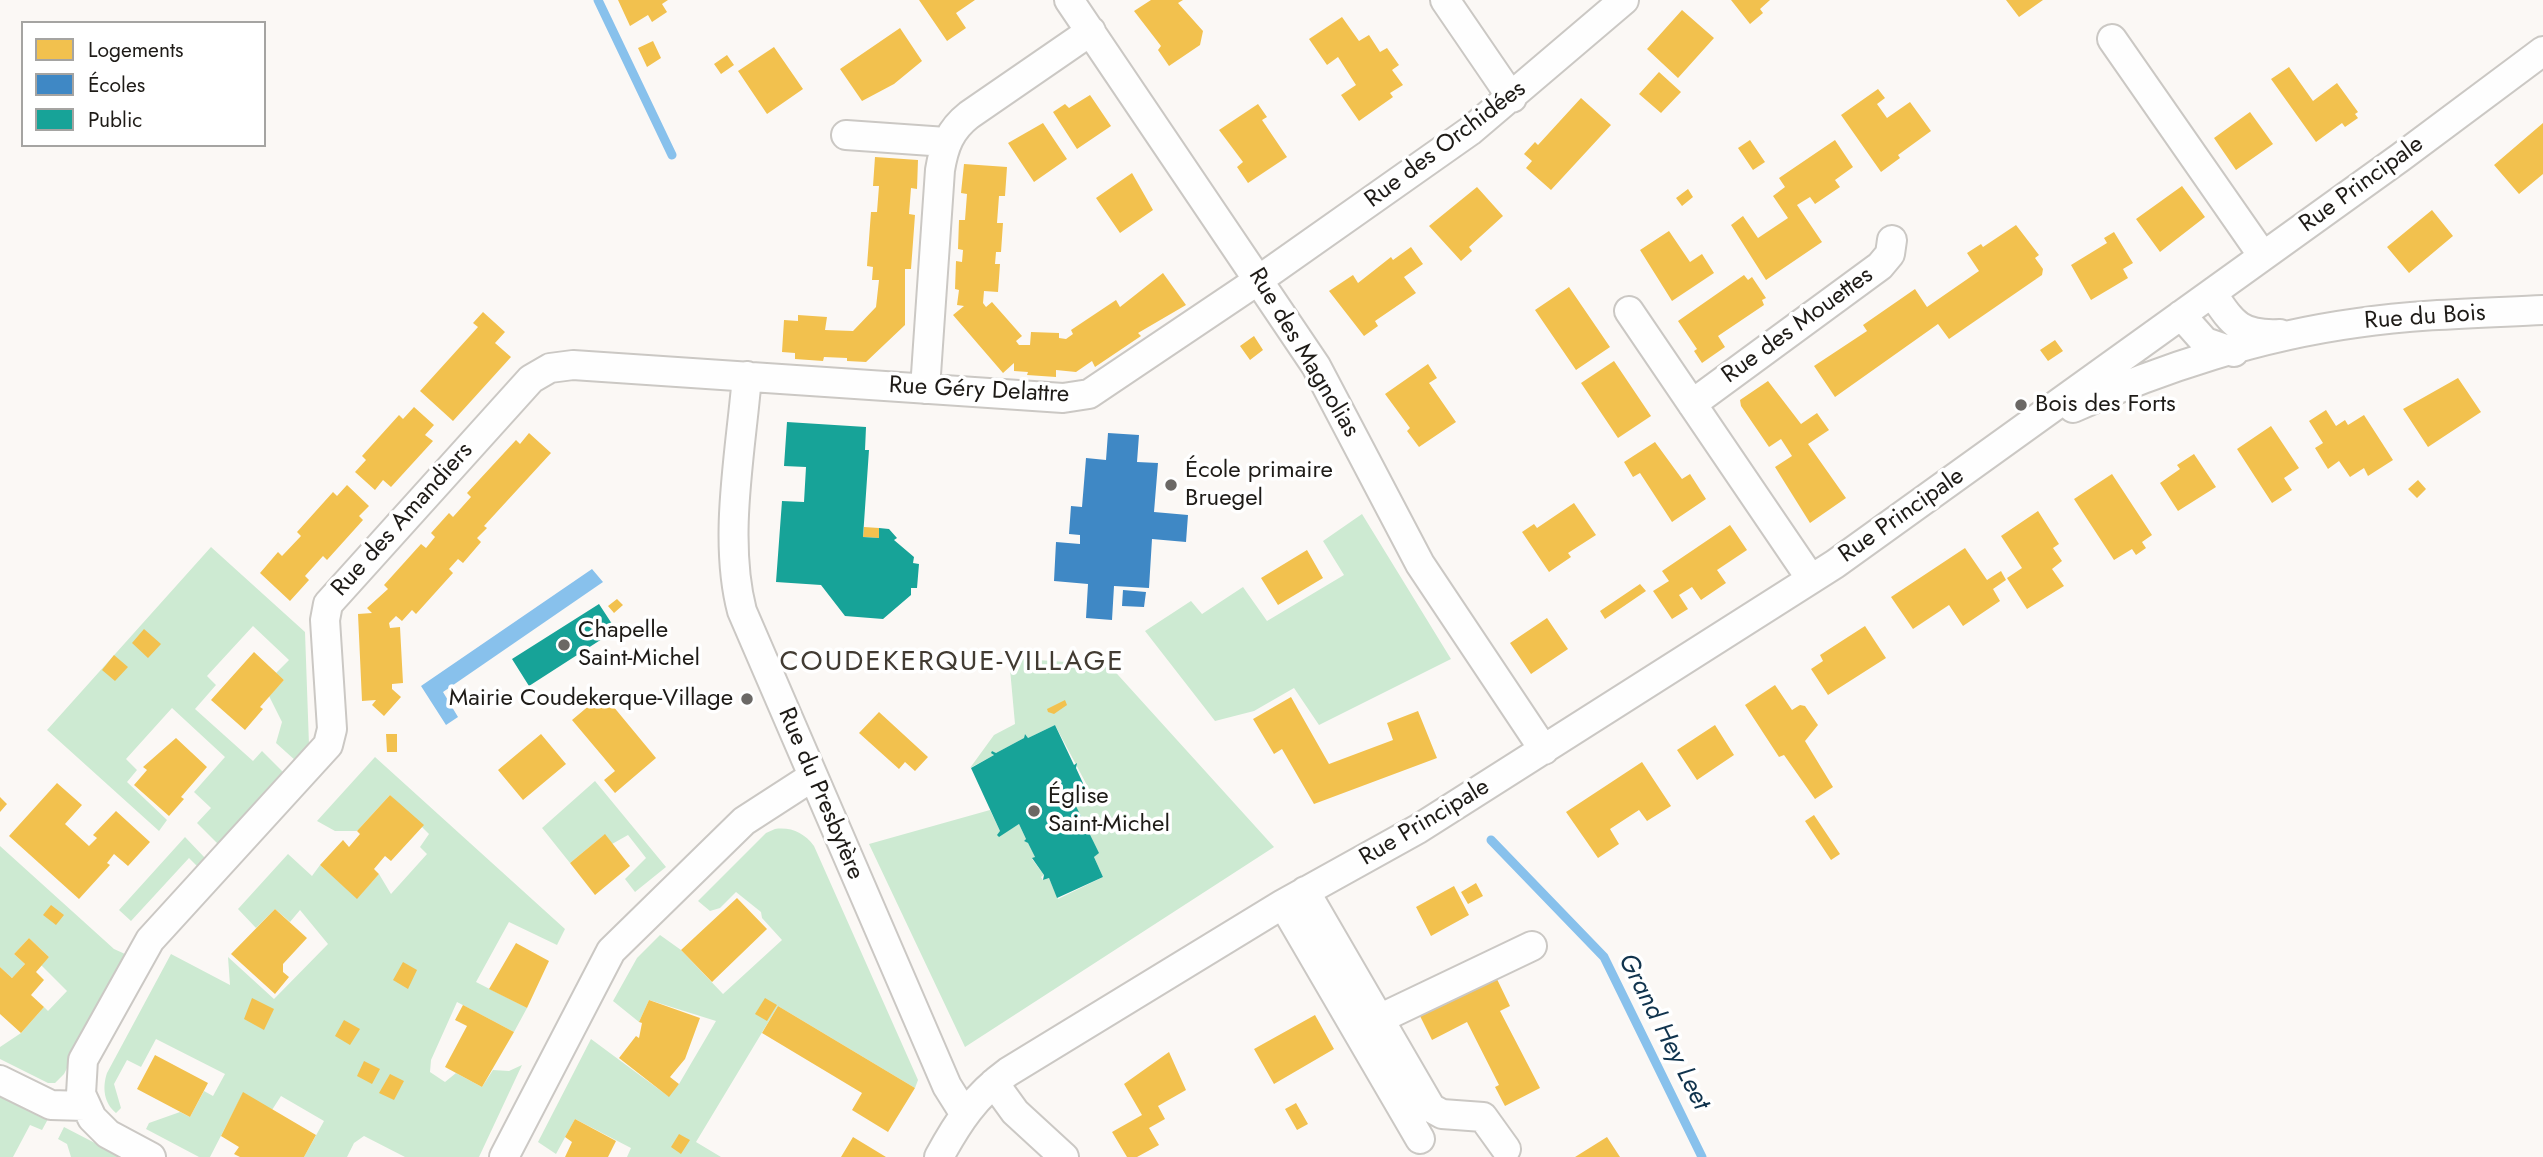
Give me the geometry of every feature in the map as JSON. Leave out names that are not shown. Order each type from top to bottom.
[{"type":"street","name":"Rue des Magnolias","points":[[1069,0],[1260,279],[1328,385],[1420,564],[1544,750]]},
{"type":"street","points":[[1445,0],[1512,98]]},
{"type":"street","name":"Rue des Orchidées","points":[[1260,279],[1406,178],[1512,98],[1624,0]]},
{"type":"street","points":[[925,389],[940,170],[947,142],[958,124],[969,115],[1091,31]]},
{"type":"street","name":"Rue Principale","points":[[2474,103],[2543,34]]},
{"type":"street","points":[[2112,39],[2263,256]]},
{"type":"street","name":"Rue Principale","points":[[939,1157],[964,1113],[994,1083],[1131,995],[1294,898],[1418,829],[1811,579],[2017,435],[2543,51]]},
{"type":"street","points":[[846,135],[947,142]]},
{"type":"street","name":"Rue des Mouettes","points":[[1692,404],[1880,266],[1890,254],[1892,240]]},
{"type":"street","name":"Rue Géry Delattre","points":[[747,376],[1063,398],[1088,394],[1260,279]]},
{"type":"street","name":"Rue du Bois","points":[[2212,293],[2232,323],[2246,331],[2268,334],[2307,332],[2418,316],[2543,310]]},
{"type":"street","points":[[1629,312],[1811,579]]},
{"type":"street","points":[[2182,315],[2205,342],[2234,352]]},
{"type":"street","name":"Rue du Bois","points":[[2017,435],[2119,389],[2307,332]]},
{"type":"street","name":"Rue des Amandiers","points":[[85,1106],[79,1082],[83,1060],[143,950],[328,746],[332,729],[326,611],[333,596],[351,576],[531,379],[550,368],[573,365],[747,376]]},
{"type":"street","name":"Rue du Presbytère","points":[[747,376],[734,540],[740,600],[750,633],[812,777],[947,1086],[964,1113]]},
{"type":"street","points":[[504,1157],[611,951],[744,821],[812,777]]},
{"type":"street","points":[[1294,898],[1379,1019],[1431,1108],[1448,1115],[1483,1117],[1506,1149]]},
{"type":"street","points":[[1294,898],[1420,1139]]},
{"type":"street","points":[[1379,1019],[1532,946]]},
{"type":"street","points":[[0,1080],[51,1105],[85,1106],[99,1128],[151,1157]]},
{"type":"street","points":[[994,1083],[1015,1112],[1065,1157]]},
{"type":"green space","points":[[1362,514],[1451,659],[1319,725],[1294,688],[1254,711],[1215,721],[1145,631],[1191,601],[1202,614],[1243,587],[1267,621],[1344,575],[1323,541]]},
{"type":"green space","points":[[211,547],[305,632],[309,745],[296,761],[276,743],[282,722],[269,696],[284,680],[276,673],[289,660],[253,626],[207,676],[216,685],[195,709],[253,761],[262,751],[284,773],[218,844],[197,823],[211,808],[194,792],[225,757],[172,708],[126,759],[137,770],[127,782],[167,820],[159,831],[47,730]]},
{"type":"green space","points":[[1009,658],[1109,665],[1274,847],[965,1047],[869,844],[990,810],[1000,831],[999,836],[1019,824],[1026,839],[1024,841],[1028,843],[1035,857],[1032,859],[1044,875],[1041,877],[1043,880],[1049,878],[1058,899],[1103,877],[1094,857],[1098,853],[1072,798],[1090,791],[1055,725],[1028,738],[1025,734],[1024,738],[996,753],[992,751],[994,755],[970,768],[994,735],[1015,724]]},
{"type":"green space","points":[[375,757],[565,929],[557,945],[509,922],[476,982],[527,1008],[514,1032],[457,1002],[431,1060],[430,1072],[445,1082],[456,1073],[482,1087],[493,1070],[509,1071],[522,1065],[479,1157],[405,1157],[364,1136],[354,1143],[347,1157],[304,1157],[324,1121],[281,1096],[272,1110],[243,1093],[210,1157],[199,1157],[146,1129],[149,1123],[180,1112],[190,1117],[204,1091],[213,1096],[225,1074],[156,1039],[141,1067],[127,1060],[114,1084],[121,1108],[116,1113],[105,1095],[107,1073],[171,954],[230,985],[228,957],[274,999],[328,944],[300,910],[290,922],[275,909],[256,928],[238,909],[288,854],[312,876],[320,865],[357,898],[379,874],[391,894],[427,854],[420,847],[429,834],[390,795],[357,831],[335,831],[317,821]]},
{"type":"green space","points":[[595,781],[666,867],[635,892],[625,879],[646,858],[628,835],[612,844],[604,835],[570,863],[542,828]]},
{"type":"green space","points":[[775,829],[797,832],[814,846],[918,1080],[915,1088],[778,1006],[696,1142],[721,1157],[627,1157],[631,1148],[575,1119],[556,1154],[538,1142],[591,1039],[668,1096],[679,1084],[716,1021],[649,1000],[639,1022],[613,1001],[637,958],[660,935],[681,950],[723,994],[782,940],[762,918],[761,912],[736,892],[720,908],[710,911],[698,901],[766,833]]},
{"type":"green space","points":[[185,837],[205,858],[198,867],[189,858],[131,921],[119,910]]},
{"type":"green space","points":[[0,846],[114,949],[125,954],[64,1074],[55,1083],[48,1083],[0,1059],[0,1047],[21,1033],[44,1007],[48,1011],[67,991],[41,965],[49,957],[29,938],[14,954],[25,964],[12,978],[0,967]]},
{"type":"green space","points":[[0,1093],[48,1119],[42,1130],[30,1125],[13,1157],[0,1157]]},
{"type":"green space","points":[[64,1127],[122,1157],[71,1157],[67,1144],[58,1139]]},
{"type":"water","points":[[592,569],[603,582],[443,692],[458,717],[446,725],[421,686]]},
{"type":"building: Logements","points":[[618,0],[668,0],[662,4],[667,12],[652,22],[648,15],[630,26]]},
{"type":"building: Logements","points":[[919,0],[975,0],[956,13],[966,28],[947,41]]},
{"type":"building: Logements","points":[[1151,0],[1183,0],[1178,3],[1203,31],[1200,45],[1169,66],[1158,50],[1161,46],[1134,11]]},
{"type":"building: Logements","points":[[1731,0],[1770,0],[1760,9],[1763,13],[1750,24]]},
{"type":"building: Logements","points":[[2006,0],[2043,0],[2019,17]]},
{"type":"building: Logements","points":[[1682,10],[1714,38],[1678,78],[1647,49]]},
{"type":"building: Logements","points":[[1342,17],[1359,41],[1369,35],[1380,52],[1387,48],[1399,65],[1392,70],[1403,85],[1390,93],[1393,97],[1359,121],[1341,95],[1356,85],[1338,57],[1327,65],[1309,39]]},
{"type":"building: Logements","points":[[900,28],[922,61],[894,84],[862,101],[840,69]]},
{"type":"building: Logements","points":[[653,41],[661,58],[647,67],[638,48]]},
{"type":"building: Logements","points":[[774,47],[803,89],[767,114],[738,71]]},
{"type":"building: Logements","points":[[727,55],[734,65],[721,74],[714,64]]},
{"type":"building: Logements","points":[[2289,67],[2313,101],[2337,83],[2358,112],[2355,114],[2358,118],[2345,127],[2342,123],[2316,142],[2271,79]]},
{"type":"building: Logements","points":[[1659,72],[1681,92],[1661,113],[1639,94]]},
{"type":"building: Logements","points":[[1878,89],[1885,98],[1877,104],[1887,118],[1910,102],[1931,131],[1898,155],[1900,158],[1881,172],[1841,115]]},
{"type":"building: Logements","points":[[1090,95],[1111,126],[1077,149],[1053,112],[1065,104],[1069,108]]},
{"type":"building: Logements","points":[[1581,98],[1611,125],[1551,190],[1526,168],[1532,161],[1524,154],[1535,142],[1538,145]]},
{"type":"building: Logements","points":[[1258,104],[1267,117],[1262,120],[1287,157],[1248,183],[1237,167],[1243,162],[1219,130]]},
{"type":"building: Logements","points":[[2250,112],[2273,144],[2236,170],[2214,138]]},
{"type":"building: Logements","points":[[1043,123],[1067,159],[1034,182],[1008,143]]},
{"type":"building: Logements","points":[[2543,123],[2543,174],[2519,194],[2494,165]]},
{"type":"building: Logements","points":[[1750,140],[1765,162],[1753,170],[1738,148]]},
{"type":"building: Logements","points":[[1835,140],[1853,167],[1835,180],[1840,187],[1815,204],[1810,197],[1797,205],[1822,242],[1766,280],[1731,225],[1743,216],[1758,238],[1788,218],[1773,196],[1785,187],[1779,178]]},
{"type":"building: Logements","points":[[875,157],[918,160],[917,189],[911,188],[909,214],[915,215],[911,269],[905,269],[905,325],[866,362],[824,357],[823,361],[795,359],[795,353],[782,352],[784,320],[798,321],[798,315],[827,317],[825,330],[853,331],[876,307],[879,280],[872,280],[873,267],[867,266],[871,212],[877,212],[879,186],[873,186]]},
{"type":"building: Logements","points":[[964,164],[1007,167],[1005,196],[999,196],[997,223],[1003,223],[1001,252],[996,252],[995,264],[1000,264],[998,292],[984,291],[983,303],[986,307],[992,302],[1022,336],[1016,341],[1019,345],[1030,345],[1031,332],[1059,333],[1059,338],[1066,339],[1073,334],[1071,330],[1116,300],[1120,307],[1163,273],[1186,305],[1138,333],[1141,336],[1095,367],[1092,361],[1076,372],[1056,370],[1056,377],[1027,375],[1028,372],[1014,371],[1014,363],[1003,373],[953,315],[964,306],[957,305],[959,290],[955,289],[956,261],[962,262],[963,250],[958,249],[959,220],[965,220],[967,194],[961,193]]},
{"type":"building: Logements","points":[[1132,173],[1153,210],[1120,233],[1096,198]]},
{"type":"building: Logements","points":[[2182,186],[2205,217],[2160,252],[2136,219]]},
{"type":"building: Logements","points":[[1477,187],[1503,216],[1469,247],[1472,251],[1461,261],[1429,226]]},
{"type":"building: Logements","points":[[1688,189],[1693,197],[1682,206],[1676,198]]},
{"type":"building: Logements","points":[[2432,210],[2453,236],[2409,273],[2387,247]]},
{"type":"building: Logements","points":[[2016,225],[2039,255],[2035,258],[2043,269],[2042,275],[1949,339],[1938,324],[1835,397],[1814,366],[1867,331],[1863,325],[1915,289],[1927,307],[1979,271],[1967,253],[1981,244],[1983,247]]},
{"type":"building: Logements","points":[[1669,231],[1690,262],[1702,254],[1714,273],[1672,301],[1640,250]]},
{"type":"building: Logements","points":[[2114,232],[2133,263],[2123,269],[2128,278],[2091,300],[2071,265],[2107,243],[2104,238]]},
{"type":"building: Logements","points":[[1411,247],[1423,264],[1404,277],[1416,293],[1375,321],[1378,326],[1364,336],[1329,291],[1353,275],[1358,283],[1391,257],[1393,260]]},
{"type":"building: Logements","points":[[1744,275],[1748,280],[1752,277],[1766,298],[1762,300],[1764,305],[1718,336],[1725,347],[1702,363],[1694,351],[1697,349],[1678,321]]},
{"type":"building: Logements","points":[[1569,287],[1610,347],[1576,370],[1535,310]]},
{"type":"building: Logements","points":[[483,312],[505,332],[495,343],[511,357],[453,421],[420,391],[478,327],[473,323]]},
{"type":"building: Logements","points":[[1254,336],[1263,350],[1250,360],[1240,346]]},
{"type":"building: Logements","points":[[2055,340],[2063,351],[2048,361],[2040,350]]},
{"type":"building: Logements","points":[[1614,361],[1651,416],[1618,438],[1581,383]]},
{"type":"building: Logements","points":[[1428,364],[1437,378],[1429,383],[1456,422],[1419,447],[1407,431],[1410,428],[1385,394]]},
{"type":"building: Logements","points":[[2458,378],[2481,412],[2428,447],[2403,409]]},
{"type":"building: Logements","points":[[1768,381],[1801,424],[1817,413],[1829,430],[1808,444],[1846,498],[1810,523],[1775,467],[1792,456],[1781,439],[1769,447],[1741,406],[1740,400]]},
{"type":"building: Logements","points":[[414,407],[434,425],[425,435],[433,441],[391,487],[383,480],[375,490],[355,472],[366,460],[362,456],[399,415],[403,419]]},
{"type":"building: Logements","points":[[2326,410],[2336,426],[2345,420],[2348,425],[2364,415],[2393,460],[2368,476],[2364,468],[2350,477],[2339,461],[2328,469],[2315,448],[2323,443],[2309,421]]},
{"type":"building: Logements","points":[[2271,426],[2299,468],[2284,478],[2292,490],[2272,503],[2237,449]]},
{"type":"building: Logements","points":[[529,433],[551,453],[484,526],[487,528],[477,538],[481,542],[463,563],[458,559],[449,569],[453,573],[416,614],[412,610],[402,621],[396,616],[389,623],[390,628],[400,627],[403,683],[392,684],[392,689],[401,697],[384,716],[372,705],[376,700],[362,701],[358,614],[372,613],[367,608],[388,589],[384,585],[421,544],[426,548],[435,537],[431,533],[449,513],[453,517],[471,497],[467,493],[516,440],[520,444]]},
{"type":"building: Logements","points":[[1655,442],[1682,479],[1690,474],[1706,499],[1672,522],[1640,473],[1633,477],[1624,462]]},
{"type":"building: Logements","points":[[2194,454],[2216,487],[2178,511],[2160,483],[2180,469],[2177,465]]},
{"type":"building: Logements","points":[[2112,474],[2152,535],[2142,542],[2146,548],[2136,555],[2132,549],[2114,560],[2074,499]]},
{"type":"building: Logements","points":[[2418,480],[2426,489],[2417,498],[2408,489]]},
{"type":"building: Logements","points":[[347,485],[369,506],[359,516],[363,520],[327,560],[323,556],[305,576],[309,580],[290,601],[260,573],[278,552],[282,556],[301,536],[297,532],[333,492],[337,496]]},
{"type":"building: Logements","points":[[1574,503],[1596,535],[1568,553],[1571,557],[1549,572],[1522,532],[1534,524],[1537,528]]},
{"type":"building: Logements","points":[[2038,511],[2059,544],[2053,548],[2062,561],[2052,569],[2064,586],[2027,609],[2007,578],[2022,568],[2001,536]]},
{"type":"building: Logements","points":[[1730,525],[1747,550],[1717,570],[1726,583],[1701,600],[1692,587],[1679,595],[1688,609],[1672,619],[1653,591],[1669,581],[1662,571]]},
{"type":"building: Logements","points":[[864,527],[879,528],[879,538],[863,537]]},
{"type":"building: Logements","points":[[1965,548],[1987,580],[2001,571],[2006,580],[1993,589],[2000,601],[1963,626],[1949,605],[1913,629],[1891,597]]},
{"type":"building: Logements","points":[[1307,550],[1323,578],[1278,605],[1261,578]]},
{"type":"building: Logements","points":[[1640,584],[1646,591],[1605,619],[1600,611]]},
{"type":"building: Logements","points":[[617,599],[623,605],[614,613],[608,606]]},
{"type":"building: Logements","points":[[1547,618],[1568,649],[1531,674],[1510,643]]},
{"type":"building: Logements","points":[[1865,626],[1886,658],[1828,695],[1811,669],[1823,661],[1820,655]]},
{"type":"building: Logements","points":[[144,629],[161,644],[148,658],[132,643]]},
{"type":"building: Logements","points":[[254,652],[284,680],[260,707],[263,709],[245,730],[211,700]]},
{"type":"building: Logements","points":[[114,655],[128,667],[115,681],[102,670]]},
{"type":"building: Logements","points":[[1775,685],[1792,710],[1800,705],[1805,706],[1818,725],[1805,741],[1833,787],[1815,799],[1784,755],[1779,757],[1745,705]]},
{"type":"building: Logements","points":[[603,694],[656,758],[615,793],[604,780],[615,771],[572,720]]},
{"type":"building: Logements","points":[[1291,697],[1329,764],[1393,740],[1387,723],[1418,711],[1437,758],[1314,804],[1282,749],[1274,754],[1253,719]]},
{"type":"building: Logements","points":[[1065,700],[1067,705],[1054,714],[1048,712],[1047,709]]},
{"type":"building: Logements","points":[[879,712],[928,757],[915,771],[905,762],[899,769],[859,733]]},
{"type":"building: Logements","points":[[1715,725],[1734,755],[1697,780],[1677,750]]},
{"type":"building: Logements","points":[[386,734],[397,734],[397,752],[387,752]]},
{"type":"building: Logements","points":[[541,734],[566,764],[523,800],[498,770]]},
{"type":"building: Logements","points":[[176,738],[207,767],[181,797],[184,799],[169,816],[134,785],[147,770],[143,767]]},
{"type":"building: Logements","points":[[1642,762],[1671,806],[1647,821],[1639,810],[1610,829],[1619,844],[1598,858],[1566,812]]},
{"type":"building: Logements","points":[[57,783],[82,805],[65,824],[89,846],[97,838],[93,835],[116,811],[150,842],[128,866],[114,854],[107,863],[110,865],[79,899],[9,836]]},
{"type":"building: Logements","points":[[390,795],[424,825],[391,861],[385,856],[374,869],[379,874],[357,899],[320,865],[343,840],[349,847],[360,834],[357,831]]},
{"type":"building: Logements","points":[[0,797],[7,804],[0,812]]},
{"type":"building: Logements","points":[[1814,815],[1840,854],[1831,860],[1805,821]]},
{"type":"building: Logements","points":[[605,834],[630,866],[595,895],[570,863]]},
{"type":"building: Logements","points":[[1476,883],[1483,896],[1468,904],[1461,892]]},
{"type":"building: Logements","points":[[1454,886],[1469,915],[1431,936],[1416,907]]},
{"type":"building: Logements","points":[[737,898],[767,929],[712,982],[681,950]]},
{"type":"building: Logements","points":[[51,905],[64,915],[56,925],[43,915]]},
{"type":"building: Logements","points":[[275,909],[307,938],[283,964],[283,972],[289,977],[275,994],[231,954]]},
{"type":"building: Logements","points":[[29,938],[49,957],[36,972],[44,980],[31,995],[44,1007],[21,1033],[0,1014],[0,967],[12,978],[25,964],[14,954]]},
{"type":"building: Logements","points":[[516,943],[549,961],[527,1008],[489,989]]},
{"type":"building: Logements","points":[[403,962],[417,970],[408,989],[393,980]]},
{"type":"building: Logements","points":[[1495,975],[1510,1006],[1500,1011],[1540,1088],[1505,1106],[1495,1087],[1499,1085],[1467,1022],[1432,1040],[1419,1014]]},
{"type":"building: Logements","points":[[252,998],[274,1009],[264,1030],[244,1019]]},
{"type":"building: Logements","points":[[765,998],[777,1005],[767,1021],[755,1014]]},
{"type":"building: Logements","points":[[649,1000],[700,1018],[685,1059],[670,1077],[679,1084],[669,1097],[619,1058],[636,1036],[639,1038],[642,1023],[639,1022]]},
{"type":"building: Logements","points":[[463,1005],[514,1032],[482,1087],[445,1067],[467,1026],[455,1020]]},
{"type":"building: Logements","points":[[778,1006],[915,1088],[888,1132],[852,1110],[862,1093],[762,1033]]},
{"type":"building: Logements","points":[[1315,1015],[1334,1049],[1274,1084],[1254,1049]]},
{"type":"building: Logements","points":[[344,1020],[360,1029],[350,1045],[335,1036]]},
{"type":"building: Logements","points":[[1169,1052],[1186,1090],[1158,1106],[1165,1119],[1149,1128],[1159,1145],[1137,1157],[1127,1157],[1112,1132],[1142,1115],[1124,1084]]},
{"type":"building: Logements","points":[[155,1055],[208,1083],[190,1117],[137,1089]]},
{"type":"building: Logements","points":[[364,1061],[380,1069],[372,1084],[357,1076]]},
{"type":"building: Logements","points":[[390,1074],[404,1081],[394,1100],[379,1093]]},
{"type":"building: Logements","points":[[243,1092],[316,1135],[304,1157],[240,1157],[234,1154],[239,1147],[221,1136]]},
{"type":"building: Logements","points":[[1296,1103],[1308,1124],[1297,1130],[1285,1109]]},
{"type":"building: Logements","points":[[575,1119],[616,1141],[608,1157],[565,1157],[572,1142],[565,1137]]},
{"type":"building: Logements","points":[[679,1134],[690,1140],[681,1154],[671,1147]]},
{"type":"building: Logements","points":[[853,1137],[886,1157],[841,1157]]},
{"type":"building: Logements","points":[[1607,1137],[1620,1157],[1575,1157]]},
{"type":"building: Écoles","points":[[1108,433],[1139,435],[1137,462],[1158,463],[1154,512],[1188,515],[1186,542],[1152,539],[1149,588],[1114,586],[1112,620],[1086,618],[1088,584],[1054,581],[1056,542],[1080,544],[1080,535],[1069,534],[1071,506],[1082,507],[1086,458],[1106,460]]},
{"type":"building: Écoles","points":[[1123,590],[1146,592],[1144,607],[1122,606]]},
{"type":"building: Public","points":[[787,422],[866,427],[865,450],[869,450],[863,537],[879,538],[879,528],[889,529],[897,538],[894,540],[914,557],[913,563],[919,564],[917,588],[911,588],[911,595],[883,619],[845,616],[821,585],[776,582],[782,501],[804,502],[806,467],[784,466]]},
{"type":"building: Public","name":"Chapelle Saint-Michel","points":[[599,604],[616,630],[529,686],[512,659]]},
{"type":"building: Public","name":"Église Saint-Michel","points":[[1055,725],[1074,765],[1077,763],[1076,768],[1087,792],[1072,798],[1099,853],[1094,857],[1103,877],[1057,898],[1049,878],[1043,880],[1044,875],[1032,858],[1035,857],[1028,843],[1024,841],[1026,839],[1019,824],[999,837],[997,835],[1000,831],[971,768],[994,755],[992,751],[996,753],[1024,738],[1025,734],[1028,738]]},
{"type":"waterway","name":"Grand Hey Leet","points":[[598,0],[672,155]]},
{"type":"waterway","name":"Grand Hey Leet","points":[[1491,840],[1604,957],[1702,1157]]},
{"type":"place","name":"Bois des Forts","points":[[2021,405]]},
{"type":"place","name":"École primaire Bruegel","points":[[1171,485]]},
{"type":"place","name":"Chapelle Saint-Michel","points":[[564,645]]},
{"type":"place","name":"Mairie Coudekerque-Village","points":[[747,699]]},
{"type":"place","name":"Église Saint-Michel","points":[[1034,811]]},
{"type":"district","name":"COUDEKERQUE-VILLAGE","points":[[952,663]]}]
